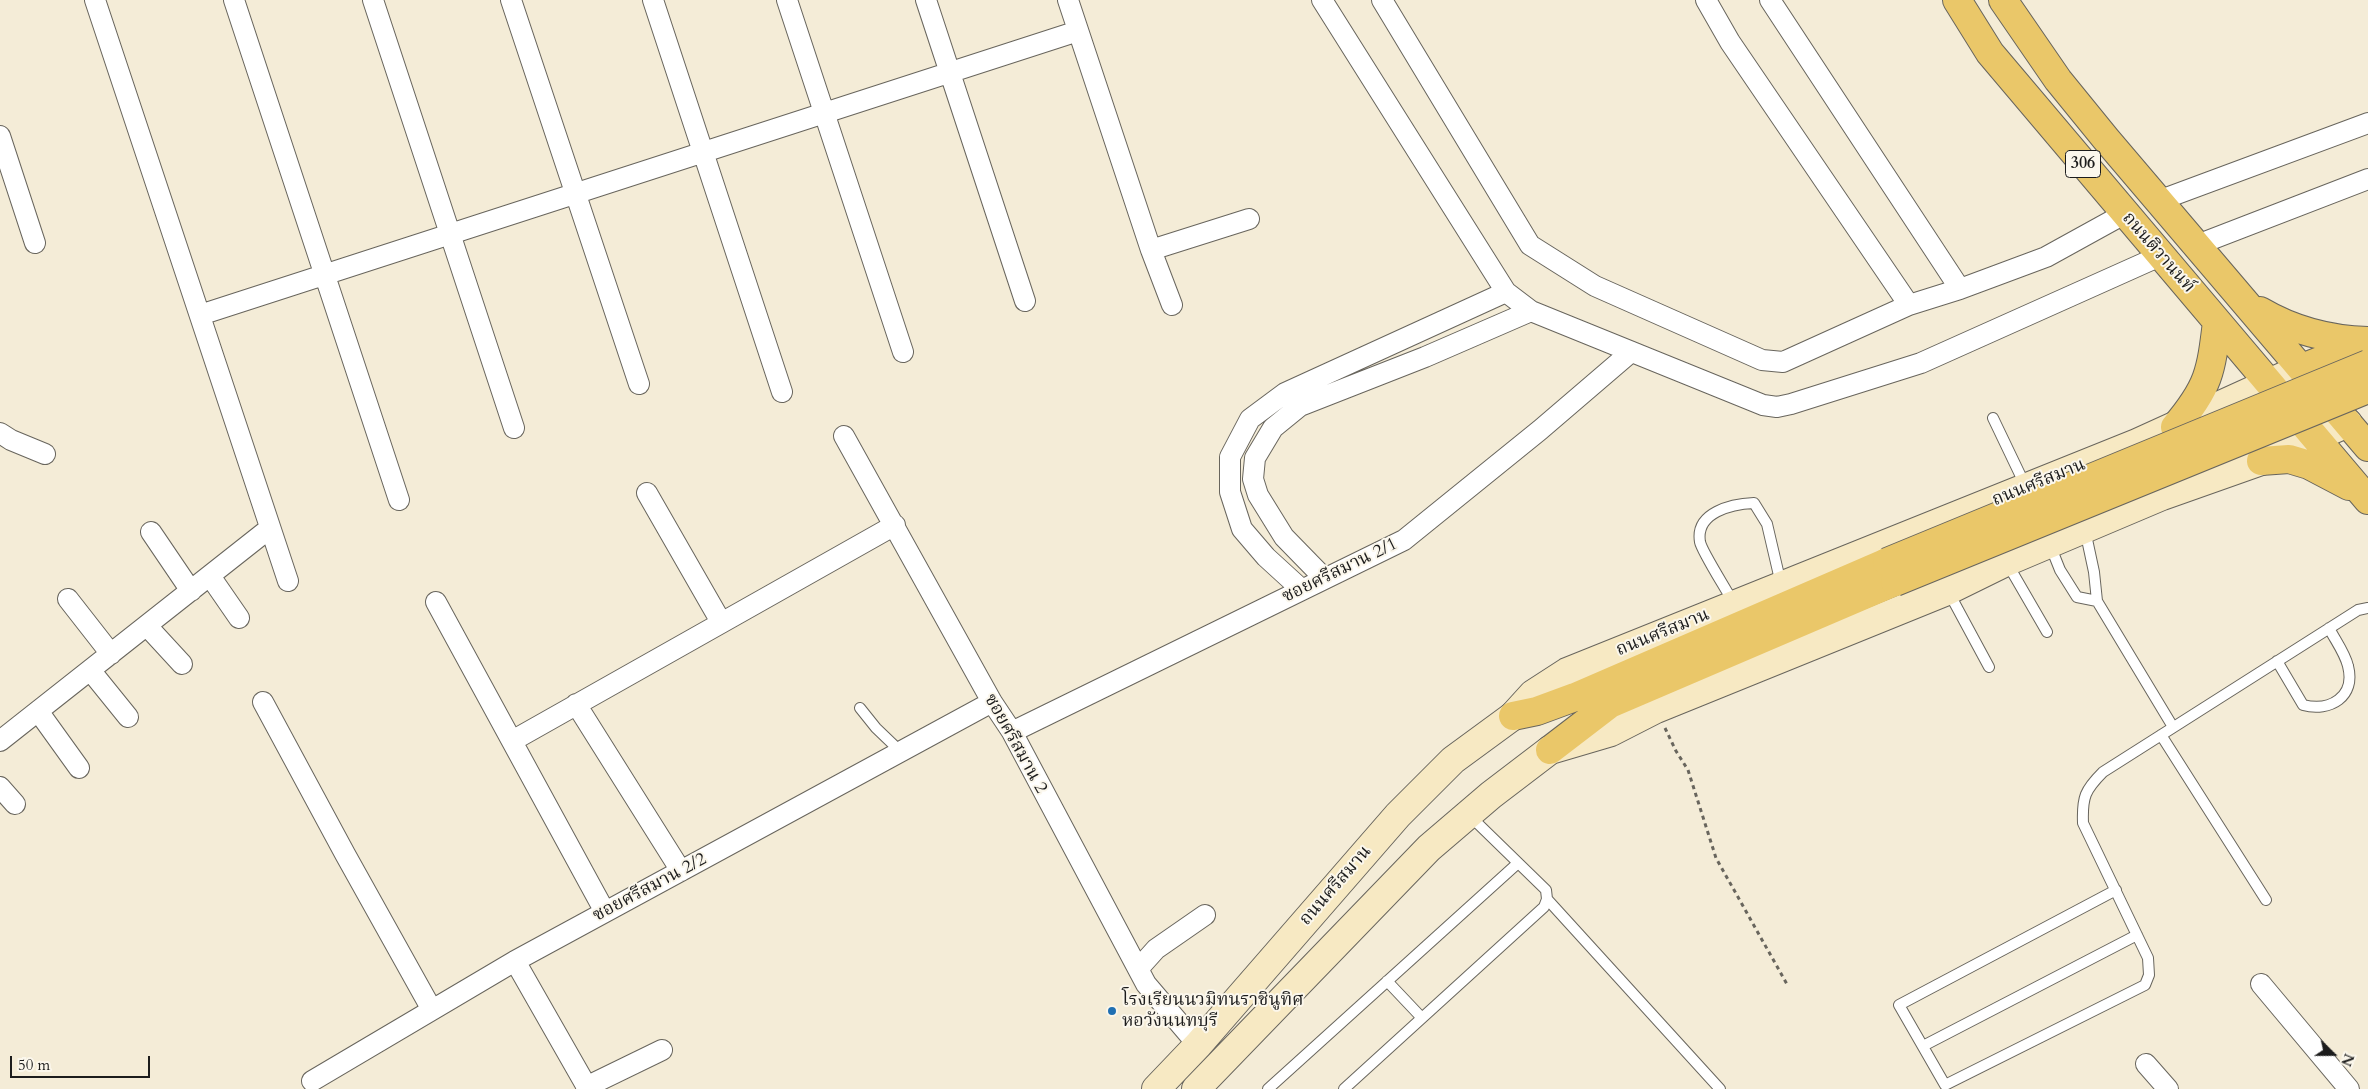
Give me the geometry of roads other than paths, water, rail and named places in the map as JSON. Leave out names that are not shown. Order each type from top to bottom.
[{"type":"main road","name":"ถนนติวานนท์","points":[[1957,0],[1990,53],[2124,214],[2270,382],[2365,497]]},
{"type":"main road","name":"ถนนติวานนท์","points":[[2003,0],[2058,80],[2158,201],[2302,368],[2358,419],[2368,447]]},
{"type":"main road","points":[[2246,303],[2280,323],[2302,332],[2343,340],[2368,342]]},
{"type":"main road","points":[[2175,427],[2196,401],[2211,370],[2217,322]]},
{"type":"main road","points":[[2302,368],[2368,342]]},
{"type":"main road","points":[[1196,1089],[1429,848],[1468,815],[1610,704],[1891,572],[2368,364]]},
{"type":"main road","name":"ถนนศรีสมาน","points":[[1156,1089],[1198,1045],[1398,815],[1454,760],[1513,716],[1533,694],[1567,672],[2138,443],[2302,368]]},
{"type":"main road","points":[[1513,716],[1537,711],[1575,697],[1891,572],[2368,389]]},
{"type":"main road","points":[[1550,750],[1611,732],[1656,709],[1947,590],[2006,562],[2162,496],[2261,461],[2358,419]]},
{"type":"main road","points":[[2138,443],[2153,446],[2168,458],[2171,468],[2162,496]]},
{"type":"main road","points":[[2261,461],[2289,459],[2309,465],[2365,497]]},
{"type":"street","points":[[95,0],[288,581]]},
{"type":"street","points":[[234,0],[398,500]]},
{"type":"street","points":[[373,0],[514,428]]},
{"type":"street","points":[[511,0],[639,384]]},
{"type":"street","points":[[653,0],[782,392]]},
{"type":"street","points":[[787,0],[902,352]]},
{"type":"street","points":[[926,0],[948,73],[1025,301]]},
{"type":"street","points":[[1068,0],[1151,250],[1172,305]]},
{"type":"street","points":[[1322,0],[1506,292],[1531,311],[1763,405],[1777,407],[1791,404],[1921,363],[2160,256]]},
{"type":"street","points":[[1382,0],[1530,245],[1595,286],[1762,360],[1783,362],[1909,305],[1960,289],[2046,257],[2124,214]]},
{"type":"street","points":[[1706,0],[1730,42],[1909,305]]},
{"type":"street","points":[[1771,0],[1960,289]]},
{"type":"street","points":[[200,315],[1078,31]]},
{"type":"street","points":[[2158,201],[2368,123]]},
{"type":"street","points":[[0,136],[35,242]]},
{"type":"street","points":[[2196,245],[2368,179]]},
{"type":"street","points":[[1151,250],[1249,219]]},
{"type":"street","points":[[1324,578],[1284,537],[1258,495],[1253,479],[1255,458],[1273,428],[1317,389],[1506,292]]},
{"type":"street","points":[[1301,589],[1266,557],[1242,528],[1230,492],[1230,457],[1250,419],[1285,393],[1317,389],[1425,357],[1531,311]]},
{"type":"street","name":"ซอยศรีสมาน 2/1","points":[[1012,732],[1404,540],[1540,430],[1631,352]]},
{"type":"street","points":[[0,433],[11,440],[45,454]]},
{"type":"street","name":"ซอยศรีสมาน 2","points":[[844,436],[992,702],[1012,732],[1146,984],[1198,1045]]},
{"type":"street","points":[[647,493],[721,622]]},
{"type":"street","points":[[512,742],[721,622],[895,526]]},
{"type":"street","points":[[0,741],[270,528]]},
{"type":"street","points":[[151,532],[191,591]]},
{"type":"street","points":[[210,576],[239,618]]},
{"type":"street","points":[[68,599],[111,654]]},
{"type":"street","points":[[436,602],[605,912]]},
{"type":"street","points":[[147,626],[182,664]]},
{"type":"street","points":[[90,670],[128,717]]},
{"type":"street","points":[[263,702],[432,1010]]},
{"type":"street","name":"ซอยศรีสมาน 2/2","points":[[312,1081],[515,961],[992,702]]},
{"type":"street","points":[[576,704],[681,871]]},
{"type":"street","points":[[38,711],[79,768]]},
{"type":"street","points":[[0,787],[15,804]]},
{"type":"street","points":[[1138,969],[1156,949],[1205,914]]},
{"type":"street","points":[[515,961],[587,1088],[662,1050]]},
{"type":"street","points":[[2261,984],[2350,1089]]},
{"type":"street","points":[[2146,1064],[2168,1089]]},
{"type":"lane","points":[[1994,418],[2026,488]]},
{"type":"lane","points":[[1734,605],[1700,542],[1702,527],[1711,514],[1724,508],[1735,504],[1754,503],[1767,524],[1782,586]]},
{"type":"lane","points":[[2085,529],[2094,572],[2096,601],[2174,727]]},
{"type":"lane","points":[[2050,544],[2060,570],[2077,597],[2096,601]]},
{"type":"lane","points":[[2006,562],[2047,632]]},
{"type":"lane","points":[[1947,590],[1989,666]]},
{"type":"lane","points":[[2116,890],[1899,1005],[1945,1085],[2145,985],[2149,976],[2148,958],[2116,890],[2083,823],[2083,802],[2088,787],[2103,772],[2276,661],[2358,610],[2368,608]]},
{"type":"lane","points":[[2276,661],[2304,705],[2315,708],[2327,707],[2336,702],[2345,694],[2348,682],[2348,666],[2329,628]]},
{"type":"lane","points":[[860,708],[876,728],[901,752]]},
{"type":"lane","points":[[2161,735],[2266,900]]},
{"type":"lane","points":[[1344,1089],[1544,907],[1547,899],[1546,890],[1468,815]]},
{"type":"lane","points":[[1268,1089],[1518,863]]},
{"type":"lane","points":[[1547,899],[1720,1089]]},
{"type":"lane","points":[[1923,1046],[2137,935]]},
{"type":"lane","points":[[1387,980],[1422,1018]]},
{"type":"place","name":"โรงเรียนนวมิทนราชินูทิศ หอวังนนทบุรี","points":[[1112,1011]]}]
